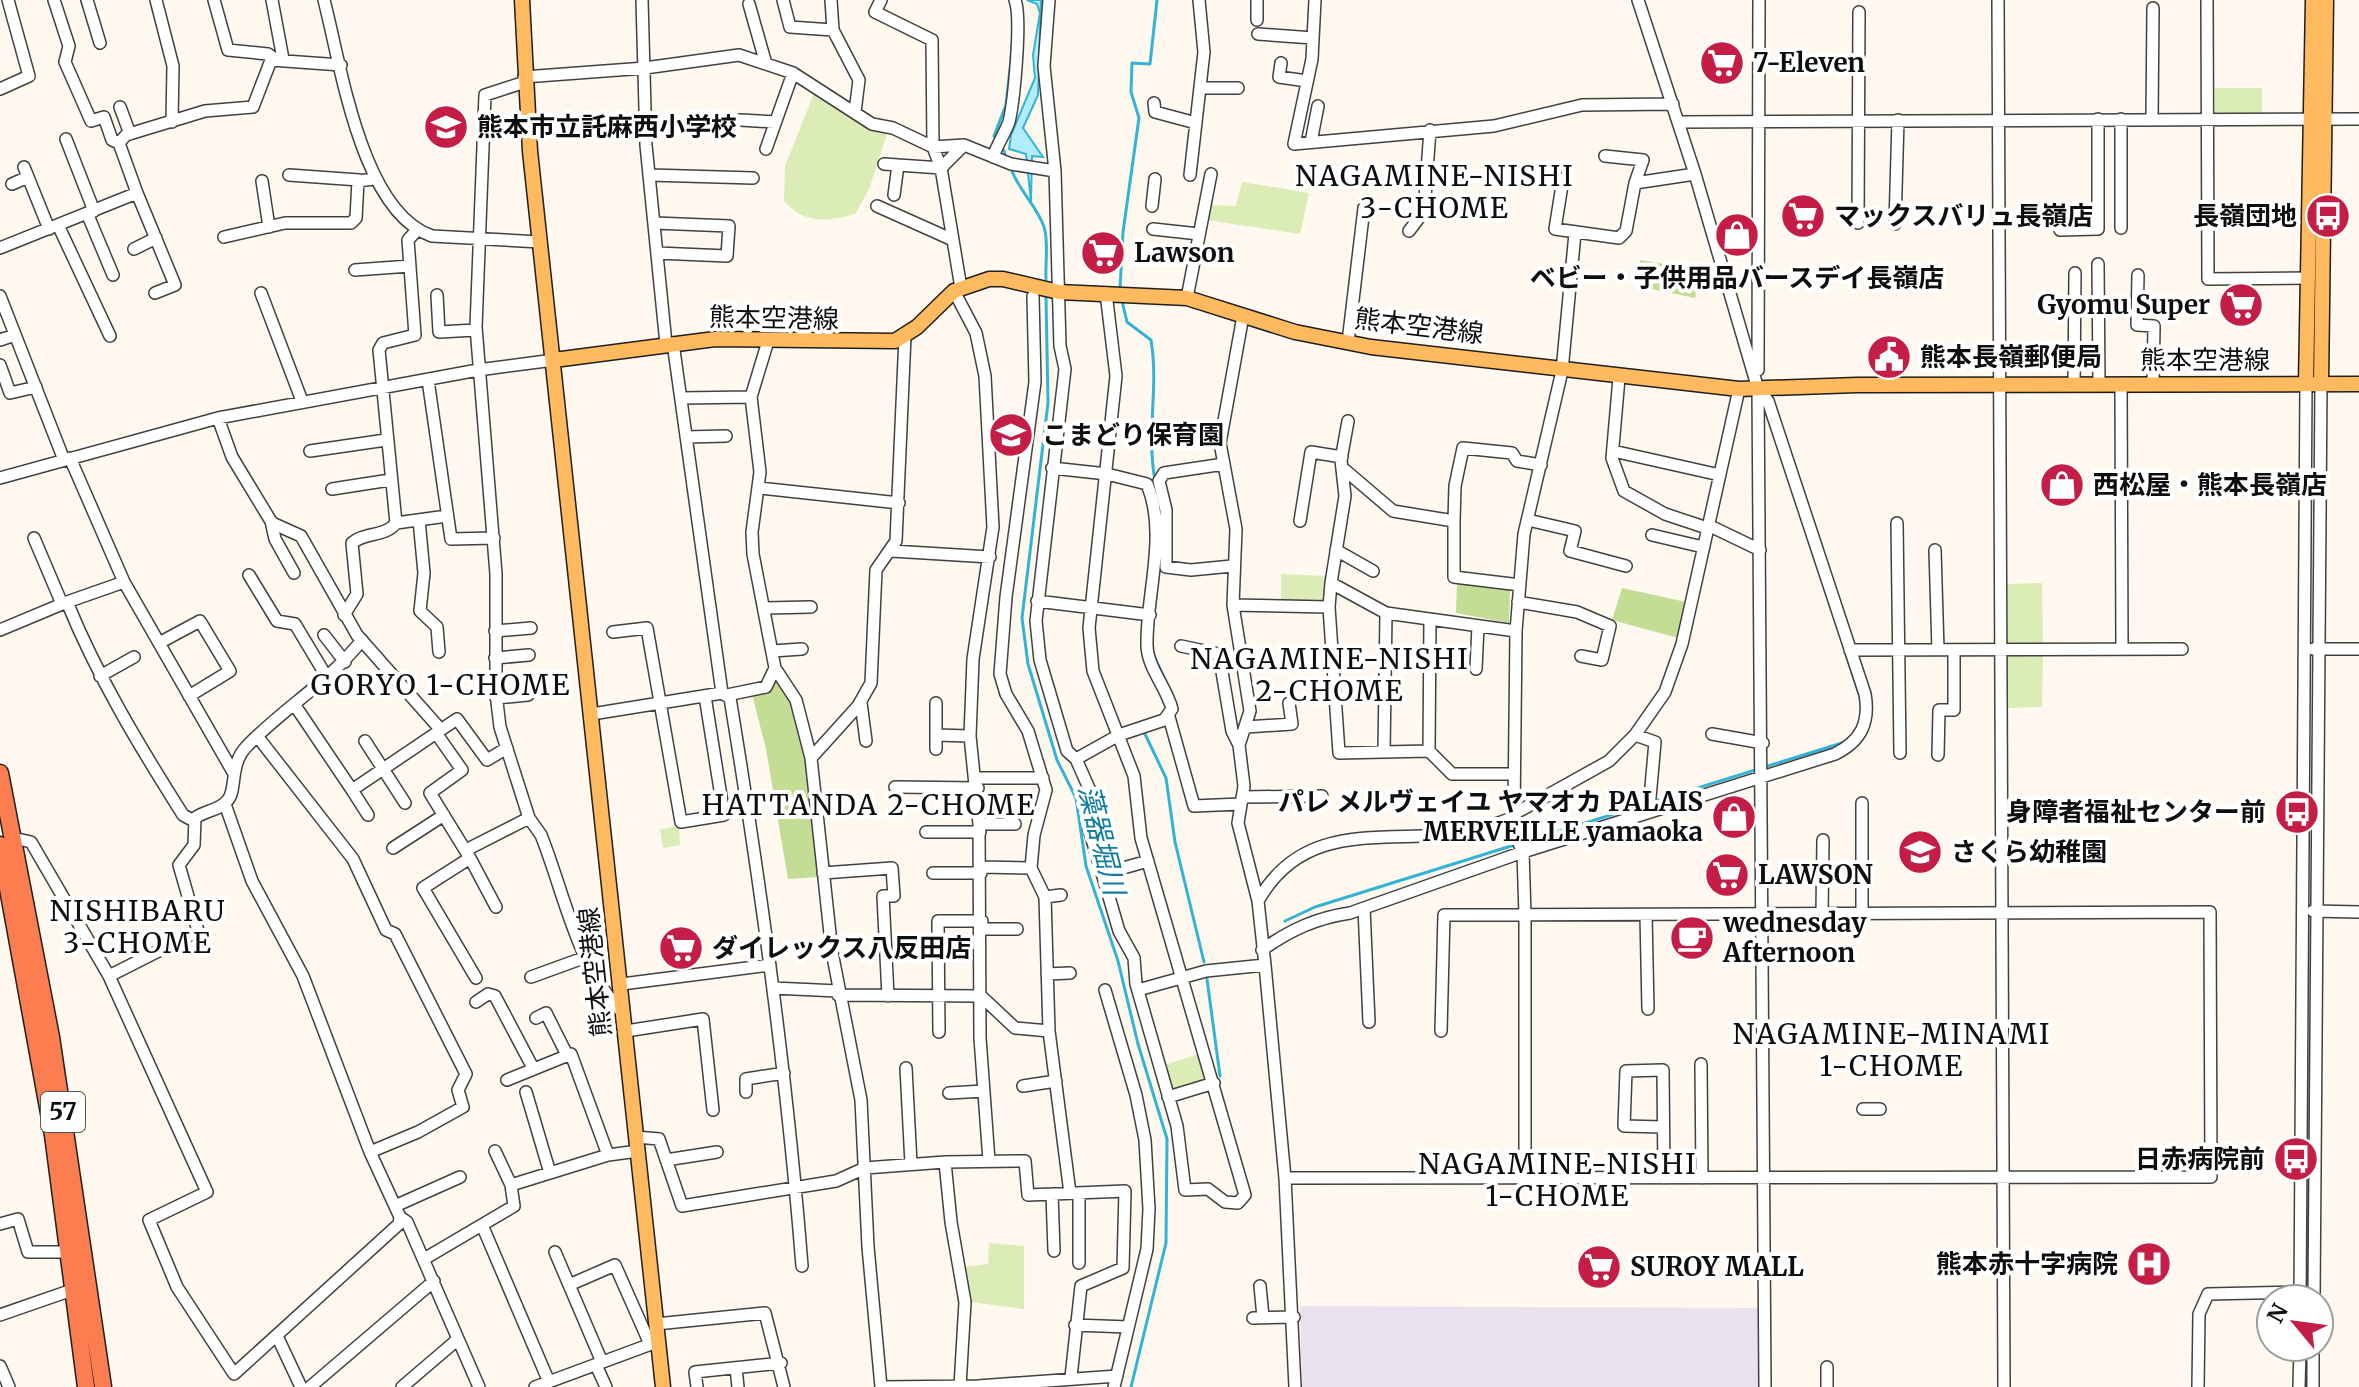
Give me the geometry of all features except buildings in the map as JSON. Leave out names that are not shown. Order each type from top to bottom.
[{"type":"highway","name":"57","points":[[0,773],[7,841],[53,1135],[86,1387]]},
{"type":"highway","name":"57","points":[[7,841],[51,1037],[103,1387]]},
{"type":"main road","name":"熊本空港線","points":[[522,0],[524,80],[540,242],[622,984],[656,1324],[654,1342],[663,1387]]},
{"type":"main road","name":"熊本空港線","points":[[2313,0],[2317,121],[2314,384]]},
{"type":"main road","name":"熊本空港線","points":[[2314,384],[2309,278],[2326,0]]},
{"type":"main road","name":"熊本空港線","points":[[958,289],[1003,279],[1059,292],[1187,298],[1243,316],[1348,342],[1619,378],[1739,389],[2314,384]]},
{"type":"main road","points":[[905,336],[958,289]]},
{"type":"main road","name":"熊本空港線","points":[[554,360],[669,344],[768,341],[868,343],[905,336]]},
{"type":"main road","points":[[2314,384],[2359,384]]},
{"type":"street","points":[[0,89],[29,76],[8,0]]},
{"type":"street","points":[[54,0],[69,46],[65,62],[91,121],[104,117],[112,140],[119,143],[175,285],[155,293]]},
{"type":"street","points":[[87,0],[100,43]]},
{"type":"street","points":[[156,0],[173,66],[172,122]]},
{"type":"street","points":[[214,0],[228,50],[341,65]]},
{"type":"street","points":[[272,0],[279,59]]},
{"type":"street","points":[[324,0],[374,179],[392,206],[417,230],[432,236],[540,242]]},
{"type":"street","points":[[642,0],[646,129],[657,253],[724,694],[753,838],[784,1073],[802,1266]]},
{"type":"street","points":[[783,0],[790,27],[833,30]]},
{"type":"street","points":[[831,0],[833,30],[859,80],[855,112]]},
{"type":"street","points":[[881,0],[875,12],[932,40],[933,147],[941,168],[958,289],[976,333],[985,376],[993,527],[973,659],[970,736],[980,828],[981,996],[989,1161]]},
{"type":"street","points":[[993,157],[1008,124],[1012,103],[1020,18],[1015,0]]},
{"type":"street","points":[[1049,0],[1044,66],[1055,171],[1060,346],[1065,369],[1037,601],[1040,660],[1066,747],[1076,759],[1093,801],[1089,829],[1119,931],[1132,953],[1138,990],[1177,1126],[1185,1190],[1208,1189],[1225,1202],[1238,1203],[1245,1195],[1148,861],[1139,825],[1134,776],[1091,660],[1092,607],[1116,376],[1116,293]]},
{"type":"street","points":[[1190,175],[1204,52],[1199,0]]},
{"type":"street","points":[[1257,0],[1257,20]]},
{"type":"street","points":[[1315,0],[1307,81],[1294,144],[1494,126],[1582,105],[1668,104]]},
{"type":"street","points":[[1262,950],[1287,932],[1324,917],[1364,908],[1523,852],[1835,754],[1849,747],[1862,733],[1867,708],[1850,650],[1768,401],[1758,389],[1695,174],[1678,122],[1668,104],[1638,0]]},
{"type":"street","points":[[1759,0],[1758,389],[1763,743],[1765,1387]]},
{"type":"street","points":[[1998,0],[2004,1387]]},
{"type":"street","points":[[2207,0],[2208,279],[2309,278]]},
{"type":"street","points":[[749,4],[766,64]]},
{"type":"street","points":[[2152,119],[2153,8]]},
{"type":"street","points":[[1858,223],[1859,12]]},
{"type":"street","points":[[1258,34],[1313,38]]},
{"type":"street","points":[[624,1014],[606,995],[586,957],[541,835],[529,818],[507,748],[496,698],[494,538],[476,330],[477,239],[485,95],[524,80],[645,68],[732,55],[793,73],[872,124],[893,128],[933,147],[964,145],[993,157],[1055,171]]},
{"type":"street","points":[[119,143],[130,134],[205,111],[253,107],[266,65],[279,59]]},
{"type":"street","points":[[1281,63],[1279,77],[1307,81]]},
{"type":"street","points":[[766,149],[793,73]]},
{"type":"street","points":[[1200,88],[1238,88]]},
{"type":"street","points":[[1154,103],[1155,112],[1196,123]]},
{"type":"street","points":[[1311,142],[1318,106]]},
{"type":"street","points":[[120,107],[130,134]]},
{"type":"street","points":[[2098,119],[2098,213]]},
{"type":"street","points":[[2121,119],[2121,228]]},
{"type":"street","points":[[1678,122],[2359,119]]},
{"type":"street","points":[[1895,224],[1898,120]]},
{"type":"street","points":[[740,121],[775,122]]},
{"type":"street","points":[[646,129],[687,126]]},
{"type":"street","points":[[1409,231],[1424,211],[1430,130]]},
{"type":"street","points":[[66,139],[113,275]]},
{"type":"street","points":[[884,164],[941,168],[964,145]]},
{"type":"street","points":[[1563,179],[1555,229],[1624,235],[1643,160],[1605,156]]},
{"type":"street","points":[[894,195],[898,165]]},
{"type":"street","points":[[12,184],[26,172],[110,336]]},
{"type":"street","points":[[1187,298],[1211,174]]},
{"type":"street","points":[[1635,183],[1695,174]]},
{"type":"street","points":[[289,175],[374,179]]},
{"type":"street","points":[[650,175],[753,178]]},
{"type":"street","points":[[1152,206],[1155,179]]},
{"type":"street","points":[[224,237],[269,227],[353,223],[359,180]]},
{"type":"street","points":[[262,181],[269,227]]},
{"type":"street","points":[[0,248],[137,193]]},
{"type":"street","points":[[877,206],[953,240]]},
{"type":"street","points":[[1348,342],[1364,208]]},
{"type":"street","points":[[655,223],[729,226],[727,256],[657,253]]},
{"type":"street","points":[[1153,229],[1199,234]]},
{"type":"street","points":[[396,523],[381,388],[380,347],[415,335],[408,240],[417,230]]},
{"type":"street","points":[[1525,1178],[1525,915],[1523,852],[1516,837],[1514,774],[1516,631],[1528,520],[1562,371],[1575,233]]},
{"type":"street","points":[[134,249],[156,238]]},
{"type":"street","points":[[2098,264],[2099,385]]},
{"type":"street","points":[[355,270],[410,266]]},
{"type":"street","points":[[2074,385],[2075,273]]},
{"type":"street","points":[[2138,275],[2137,325],[2154,326],[2153,384]]},
{"type":"street","points":[[261,293],[302,401]]},
{"type":"street","points":[[437,295],[439,332],[476,330]]},
{"type":"street","points":[[0,296],[67,459],[124,582],[233,772]]},
{"type":"street","points":[[1033,296],[1035,382],[1006,601],[1000,674],[1006,694],[1028,731],[1046,790],[1034,835],[1031,868],[1045,897],[1049,1031],[1074,1193],[1079,1263]]},
{"type":"street","points":[[1243,316],[1237,368],[1222,420],[1224,464],[1236,529],[1232,566],[1233,605],[1250,707],[1239,745],[1241,801],[1238,823],[1258,901],[1265,965],[1285,1178],[1295,1387]]},
{"type":"street","points":[[0,340],[15,335]]},
{"type":"street","points":[[811,758],[861,703],[873,675],[876,570],[892,551],[899,503],[905,336]]},
{"type":"street","points":[[768,341],[751,397],[760,488],[752,537],[775,668],[796,700],[811,758],[838,993],[861,1100],[868,1247],[881,1387],[960,1386],[1071,1377],[1116,1382],[1147,1249],[1149,1209],[1145,1140],[1136,1095],[1105,990]]},
{"type":"street","points":[[0,478],[218,418],[478,370],[554,360]]},
{"type":"street","points":[[0,365],[10,393],[36,387]]},
{"type":"street","points":[[1619,378],[1613,467],[1628,495],[1646,501],[1675,519],[1708,527],[1760,550]]},
{"type":"street","points":[[428,380],[452,541],[494,538]]},
{"type":"street","points":[[2314,384],[2305,649],[2314,1283]]},
{"type":"street","points":[[2300,1283],[2319,649],[2314,384]]},
{"type":"street","points":[[2121,385],[2122,648]]},
{"type":"street","points":[[1258,901],[1292,861],[1329,844],[1372,835],[1456,834],[1515,816],[1609,761],[1635,735],[1672,677],[1739,389]]},
{"type":"street","points":[[681,398],[751,397]]},
{"type":"street","points":[[218,418],[232,457],[271,521],[277,527],[301,536],[344,615],[439,731],[462,770],[430,793],[496,907]]},
{"type":"street","points":[[1348,421],[1343,464],[1345,496],[1329,607],[1339,753],[1429,751]]},
{"type":"street","points":[[686,437],[726,436]]},
{"type":"street","points":[[310,451],[386,440]]},
{"type":"street","points":[[1520,585],[1454,577],[1455,486],[1463,448],[1512,453],[1517,461],[1541,465]]},
{"type":"street","points":[[1613,451],[1720,475]]},
{"type":"street","points":[[1300,521],[1311,452],[1343,464],[1393,511],[1454,521]]},
{"type":"street","points":[[1224,464],[1164,473],[1159,481],[1166,510],[1166,567],[1191,570],[1232,566]]},
{"type":"street","points":[[1052,468],[1145,481],[1150,490],[1154,513],[1155,570],[1147,651],[1172,709],[1169,717],[1194,806],[1322,796]]},
{"type":"street","points":[[332,489],[390,480]]},
{"type":"street","points":[[760,488],[899,503]]},
{"type":"street","points":[[344,615],[357,594],[352,543],[359,537],[391,529],[396,523],[447,516]]},
{"type":"street","points":[[419,520],[424,573],[420,611],[437,627],[439,652]]},
{"type":"street","points":[[1528,520],[1575,531],[1570,551],[1626,566]]},
{"type":"street","points":[[271,521],[277,543],[294,573]]},
{"type":"street","points":[[1897,523],[1900,753]]},
{"type":"street","points":[[277,543],[294,532]]},
{"type":"street","points":[[1652,535],[1703,547]]},
{"type":"street","points":[[34,538],[100,676],[183,815],[194,821]]},
{"type":"street","points":[[1336,550],[1373,571]]},
{"type":"street","points":[[1935,550],[1938,650]]},
{"type":"street","points":[[892,551],[990,557]]},
{"type":"street","points":[[249,575],[277,621],[295,624],[328,679]]},
{"type":"street","points":[[0,630],[124,582]]},
{"type":"street","points":[[1331,583],[1386,613],[1516,631]]},
{"type":"street","points":[[1037,601],[1150,615]]},
{"type":"street","points":[[1518,602],[1577,612],[1610,626],[1602,660],[1581,656]]},
{"type":"street","points":[[1233,605],[1329,607]]},
{"type":"street","points":[[765,608],[811,607]]},
{"type":"street","points":[[1384,752],[1386,613]]},
{"type":"street","points":[[1430,619],[1429,751],[1452,774],[1514,774]]},
{"type":"street","points":[[159,643],[200,621],[230,671],[189,696]]},
{"type":"street","points":[[1476,669],[1478,626]]},
{"type":"street","points":[[495,631],[531,628]]},
{"type":"street","points":[[613,632],[647,628],[663,705],[681,822],[724,815],[705,696]]},
{"type":"street","points":[[324,635],[345,662]]},
{"type":"street","points":[[109,976],[198,931],[179,865],[194,845],[194,821],[199,815],[225,804],[231,797],[233,772],[241,752],[294,704],[328,679],[362,640]]},
{"type":"street","points":[[1181,646],[1219,654],[1232,731],[1239,745]]},
{"type":"street","points":[[772,651],[802,649]]},
{"type":"street","points":[[1850,650],[2182,649]]},
{"type":"street","points":[[2305,649],[2359,649]]},
{"type":"street","points":[[1938,755],[1939,710],[1954,710],[1954,650]]},
{"type":"street","points":[[495,658],[529,655]]},
{"type":"street","points":[[100,676],[134,657]]},
{"type":"street","points":[[592,714],[766,687],[775,668]]},
{"type":"street","points":[[496,698],[528,695]]},
{"type":"street","points":[[861,703],[866,741]]},
{"type":"street","points":[[936,703],[936,749]]},
{"type":"street","points":[[1246,727],[1292,724],[1289,703]]},
{"type":"street","points":[[294,704],[368,815]]},
{"type":"street","points":[[1076,759],[1119,735],[1169,717]]},
{"type":"street","points":[[352,790],[457,719],[490,761],[507,748]]},
{"type":"street","points":[[1712,734],[1763,743]]},
{"type":"street","points":[[936,735],[970,736]]},
{"type":"street","points":[[1635,735],[1655,742],[1650,798]]},
{"type":"street","points":[[257,736],[353,859],[386,930],[395,934],[466,1074],[458,1090],[463,1107],[418,1132],[370,1152]]},
{"type":"street","points":[[365,741],[405,803]]},
{"type":"street","points":[[895,787],[1043,778]]},
{"type":"street","points":[[1862,803],[1862,914]]},
{"type":"street","points":[[225,804],[252,881],[303,976],[370,1152],[397,1212],[399,1224],[234,1374]]},
{"type":"street","points":[[393,848],[444,815]]},
{"type":"street","points":[[476,978],[423,888],[468,854],[529,818]]},
{"type":"street","points":[[926,832],[1015,824]]},
{"type":"street","points":[[1822,914],[1823,840]]},
{"type":"street","points":[[7,841],[31,842],[87,935],[109,976],[207,1192],[149,1220],[177,1287],[241,1387]]},
{"type":"street","points":[[1102,874],[1148,861]]},
{"type":"street","points":[[823,873],[892,868],[894,896],[883,896],[888,996]]},
{"type":"street","points":[[933,873],[1031,868]]},
{"type":"street","points":[[1045,897],[1061,895]]},
{"type":"street","points":[[1364,908],[1369,1022]]},
{"type":"street","points":[[2311,911],[2359,912]]},
{"type":"street","points":[[1285,1178],[2211,1177],[2210,912],[1444,915],[1441,1031]]},
{"type":"street","points":[[1646,915],[1648,1009]]},
{"type":"street","points":[[939,1032],[938,921],[1017,929]]},
{"type":"street","points":[[531,977],[586,957]]},
{"type":"street","points":[[622,984],[770,965]]},
{"type":"street","points":[[1138,990],[1206,971],[1265,965]]},
{"type":"street","points":[[1047,974],[1070,973]]},
{"type":"street","points":[[773,988],[888,996],[981,996],[1015,1028],[1049,1031]]},
{"type":"street","points":[[476,1002],[488,994],[496,997],[533,1068]]},
{"type":"street","points":[[536,1018],[546,1013],[566,1053],[574,1058],[608,1155]]},
{"type":"street","points":[[626,1031],[703,1019],[713,1110]]},
{"type":"street","points":[[507,1080],[566,1053]]},
{"type":"street","points":[[1701,1064],[1702,1178]]},
{"type":"street","points":[[906,1068],[911,1164]]},
{"type":"street","points":[[1663,1127],[1624,1126],[1626,1071],[1663,1070],[1664,1178]]},
{"type":"street","points":[[746,1092],[746,1079],[784,1073]]},
{"type":"street","points":[[1023,1086],[1056,1081]]},
{"type":"street","points":[[1168,1097],[1214,1083]]},
{"type":"street","points":[[949,1093],[984,1091]]},
{"type":"street","points":[[526,1092],[550,1173]]},
{"type":"street","points":[[1863,1109],[1880,1109]]},
{"type":"street","points":[[511,1185],[658,1138],[682,1206],[836,1181],[865,1168],[945,1162],[1025,1161],[1028,1195],[1125,1191],[1123,1268],[1081,1286],[1071,1377]]},
{"type":"street","points":[[424,1259],[514,1206],[511,1185],[495,1151]]},
{"type":"street","points":[[666,1160],[717,1152]]},
{"type":"street","points":[[945,1162],[951,1222],[965,1302],[960,1386]]},
{"type":"street","points":[[397,1212],[460,1177]]},
{"type":"street","points":[[1052,1194],[1054,1251]]},
{"type":"street","points":[[397,1212],[407,1222],[479,1387]]},
{"type":"street","points":[[0,1224],[18,1219],[28,1252],[68,1252]]},
{"type":"street","points":[[482,1225],[549,1382]]},
{"type":"street","points":[[555,1252],[606,1387]]},
{"type":"street","points":[[535,1387],[654,1342],[615,1265],[569,1285]]},
{"type":"street","points":[[310,1387],[434,1281]]},
{"type":"street","points":[[1260,1286],[1258,1318],[1294,1317]]},
{"type":"street","points":[[0,1315],[72,1290]]},
{"type":"street","points":[[2198,1387],[2199,1314],[2208,1294],[2255,1295]]},
{"type":"street","points":[[656,1324],[765,1313],[781,1363],[784,1387]]},
{"type":"street","points":[[1075,1325],[1128,1327]]},
{"type":"street","points":[[277,1336],[301,1387]]},
{"type":"street","points":[[402,1387],[457,1340]]},
{"type":"street","points":[[697,1387],[695,1372],[781,1363]]},
{"type":"street","points":[[2299,1387],[2300,1363]]},
{"type":"street","points":[[2313,1363],[2313,1387]]},
{"type":"street","points":[[0,1366],[9,1387]]},
{"type":"street","points":[[1827,1367],[1827,1387]]},
{"type":"street","points":[[736,1368],[738,1387]]},
{"type":"shaded area","points":[[1300,1306],[1758,1308],[1758,1387],[1302,1387]]},
{"type":"green space","points":[[2215,88],[2262,88],[2262,114],[2215,114]]},
{"type":"green space","points":[[815,91],[888,131],[869,189],[855,214],[835,219],[808,217],[784,201],[785,166]]},
{"type":"green space","points":[[1242,182],[1309,193],[1300,234],[1206,220],[1209,205],[1236,206]]},
{"type":"green space","points":[[1640,260],[1700,270],[1695,298],[1637,286]]},
{"type":"green space","points":[[1281,574],[1325,576],[1326,601],[1281,602]]},
{"type":"green space","points":[[1457,582],[1510,587],[1509,623],[1456,613]]},
{"type":"green space","points":[[2042,583],[2043,645],[2005,645],[2005,584]]},
{"type":"green space","points":[[1622,588],[1686,602],[1678,638],[1612,620]]},
{"type":"green space","points":[[2005,653],[2043,653],[2042,707],[2007,708]]},
{"type":"green space","points":[[776,679],[793,705],[803,743],[818,877],[788,879],[766,749],[752,694],[768,690]]},
{"type":"green space","points":[[679,826],[680,845],[663,848],[660,829]]},
{"type":"green space","points":[[1202,1053],[1207,1079],[1174,1089],[1171,1087],[1165,1065]]},
{"type":"green space","points":[[989,1243],[1024,1246],[1024,1309],[970,1302],[963,1267],[988,1264]]},
{"type":"water","points":[[1027,0],[1041,0],[1038,95],[1023,128],[1043,157],[1032,156],[1031,202],[1026,154],[1009,149],[1011,135],[1035,78],[1033,55],[1040,13],[1037,4]]},
{"type":"waterway","points":[[1120,289],[1123,232],[1139,118],[1131,92],[1132,63],[1150,64],[1157,0]]},
{"type":"waterway","name":"藻器堀川","points":[[994,136],[1006,105],[1012,51]]},
{"type":"waterway","name":"藻器堀川","points":[[1003,149],[1005,154]]},
{"type":"waterway","name":"藻器堀川","points":[[1012,171],[1044,227],[1046,279]]},
{"type":"waterway","name":"藻器堀川","points":[[1046,297],[1048,403],[1022,618],[1028,664],[1057,760],[1076,798],[1086,866],[1118,961],[1138,1044],[1167,1139],[1166,1243],[1131,1387]]},
{"type":"waterway","points":[[1122,301],[1127,322],[1151,340],[1155,480]]},
{"type":"waterway","points":[[1154,614],[1160,555]]},
{"type":"waterway","points":[[1846,654],[1861,700]]},
{"type":"waterway","points":[[1154,656],[1166,682]]},
{"type":"waterway","points":[[1144,732],[1166,778],[1175,842],[1204,962]]},
{"type":"waterway","points":[[1285,921],[1315,907],[1842,743]]},
{"type":"waterway","points":[[1207,979],[1220,1076]]},
{"type":"place","name":"7-Eleven","points":[[1722,63]]},
{"type":"place","name":"熊本市立託麻西小学校","points":[[446,127]]},
{"type":"place","name":"マックスバリュ長嶺店","points":[[1803,216]]},
{"type":"place","name":"長嶺団地","points":[[2328,216]]},
{"type":"place","name":"ベビー・子供用品バースデイ長嶺店","points":[[1737,235]]},
{"type":"place","name":"Lawson","points":[[1103,253]]},
{"type":"place","name":"Gyomu Super","points":[[2241,305]]},
{"type":"place","name":"熊本長嶺郵便局","points":[[1889,357]]},
{"type":"place","name":"こまどり保育園","points":[[1011,435]]},
{"type":"place","name":"西松屋・熊本長嶺店","points":[[2062,485]]},
{"type":"place","name":"身障者福祉センター前","points":[[2297,812]]},
{"type":"place","name":"パレ メルヴェイユ ヤマオカ PALAIS MERVEILLE yamaoka","points":[[1734,817]]},
{"type":"place","name":"さくら幼稚園","points":[[1920,852]]},
{"type":"place","name":"LAWSON","points":[[1727,875]]},
{"type":"place","name":"wednesday Afternoon","points":[[1692,938]]},
{"type":"place","name":"ダイレックス八反田店","points":[[681,948]]},
{"type":"place","name":"日赤病院前","points":[[2296,1159]]},
{"type":"place","name":"熊本赤十字病院","points":[[2149,1264]]},
{"type":"place","name":"SUROY MALL","points":[[1599,1267]]},
{"type":"district","name":"NAGAMINE-NISHI 3-CHOME","points":[[1435,192]]},
{"type":"district","name":"NAGAMINE-NISHI 2-CHOME","points":[[1330,675]]},
{"type":"district","name":"GORYO 1-CHOME","points":[[441,685]]},
{"type":"district","name":"HATTANDA 2-CHOME","points":[[869,805]]},
{"type":"district","name":"NISHIBARU 3-CHOME","points":[[138,927]]},
{"type":"district","name":"NAGAMINE-MINAMI 1-CHOME","points":[[1892,1050]]},
{"type":"district","name":"NAGAMINE-NISHI 1-CHOME","points":[[1558,1180]]}]
